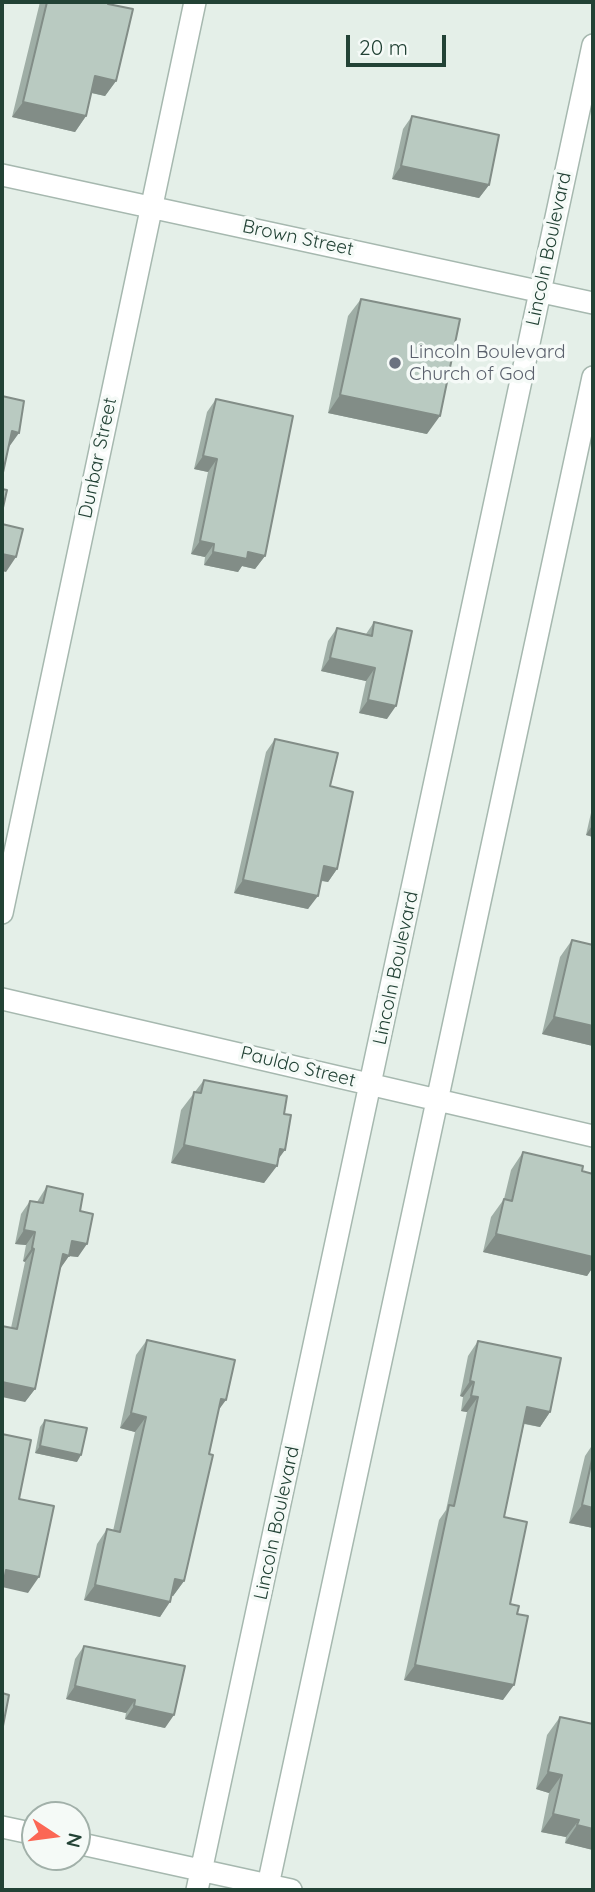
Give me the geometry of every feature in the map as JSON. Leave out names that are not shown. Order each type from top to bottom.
[{"type":"street","name":"Dunbar Street","points":[[2,914],[195,2]]},
{"type":"street","name":"Lincoln Boulevard","points":[[199,1880],[593,46]]},
{"type":"street","name":"Brown Street","points":[[2,175],[593,303]]},
{"type":"street","points":[[268,1888],[593,377]]},
{"type":"street","name":"Pauldo Street","points":[[2,999],[173,1036],[371,1086],[593,1136]]},
{"type":"street","points":[[2,1827],[21,1831]]},
{"type":"street","points":[[91,1847],[199,1880],[291,1890]]},
{"type":"building","points":[[47,2],[109,2],[108,4],[133,9],[116,81],[95,76],[86,116],[23,102]]},
{"type":"building","points":[[412,116],[499,135],[489,185],[401,166]]},
{"type":"building","points":[[361,299],[460,319],[440,416],[340,395]]},
{"type":"building","points":[[2,396],[24,401],[19,433],[12,431],[2,477]]},
{"type":"building","points":[[216,399],[293,416],[265,556],[248,552],[247,559],[213,552],[214,544],[200,541],[217,459],[203,456]]},
{"type":"building","points":[[2,489],[7,490],[2,512]]},
{"type":"building","points":[[2,524],[23,529],[16,557],[2,554]]},
{"type":"building","points":[[374,622],[412,631],[396,706],[368,700],[375,668],[330,658],[337,628],[372,636]]},
{"type":"building","points":[[275,739],[338,753],[330,786],[353,792],[337,869],[324,866],[318,896],[243,880]]},
{"type":"building","points":[[572,940],[593,945],[593,1026],[554,1017]]},
{"type":"building","points":[[204,1080],[287,1096],[284,1114],[291,1115],[285,1150],[280,1149],[277,1166],[184,1145],[194,1092],[201,1093]]},
{"type":"building","points":[[523,1152],[583,1166],[582,1171],[593,1174],[593,1257],[496,1234],[504,1199],[512,1201]]},
{"type":"building","points":[[47,1186],[83,1194],[80,1211],[93,1214],[87,1244],[72,1241],[69,1256],[63,1254],[35,1389],[2,1382],[2,1326],[17,1329],[34,1249],[35,1232],[24,1230],[30,1201],[43,1203]]},
{"type":"building","points":[[147,1340],[235,1360],[226,1400],[221,1399],[209,1454],[213,1455],[184,1581],[175,1579],[170,1602],[95,1585],[107,1529],[120,1532],[146,1417],[131,1413]]},
{"type":"building","points":[[478,1341],[561,1358],[550,1412],[527,1407],[504,1517],[527,1522],[510,1604],[519,1606],[517,1614],[528,1616],[514,1685],[415,1665],[449,1505],[454,1506],[478,1397],[471,1396],[474,1382],[470,1381]]},
{"type":"building","points":[[45,1420],[87,1428],[81,1455],[40,1446]]},
{"type":"building","points":[[2,1434],[31,1440],[19,1499],[54,1506],[39,1577],[6,1570],[2,1592]]},
{"type":"building","points":[[593,1455],[593,1508],[582,1505]]},
{"type":"building","points":[[84,1646],[185,1666],[174,1715],[134,1706],[135,1700],[75,1686]]},
{"type":"building","points":[[2,1693],[9,1695],[2,1731]]},
{"type":"building","points":[[560,1717],[593,1724],[593,1829],[577,1825],[579,1820],[553,1814],[562,1775],[548,1772]]},
{"type":"place","name":"Lincoln Boulevard Church of God","points":[[395,363]]}]
